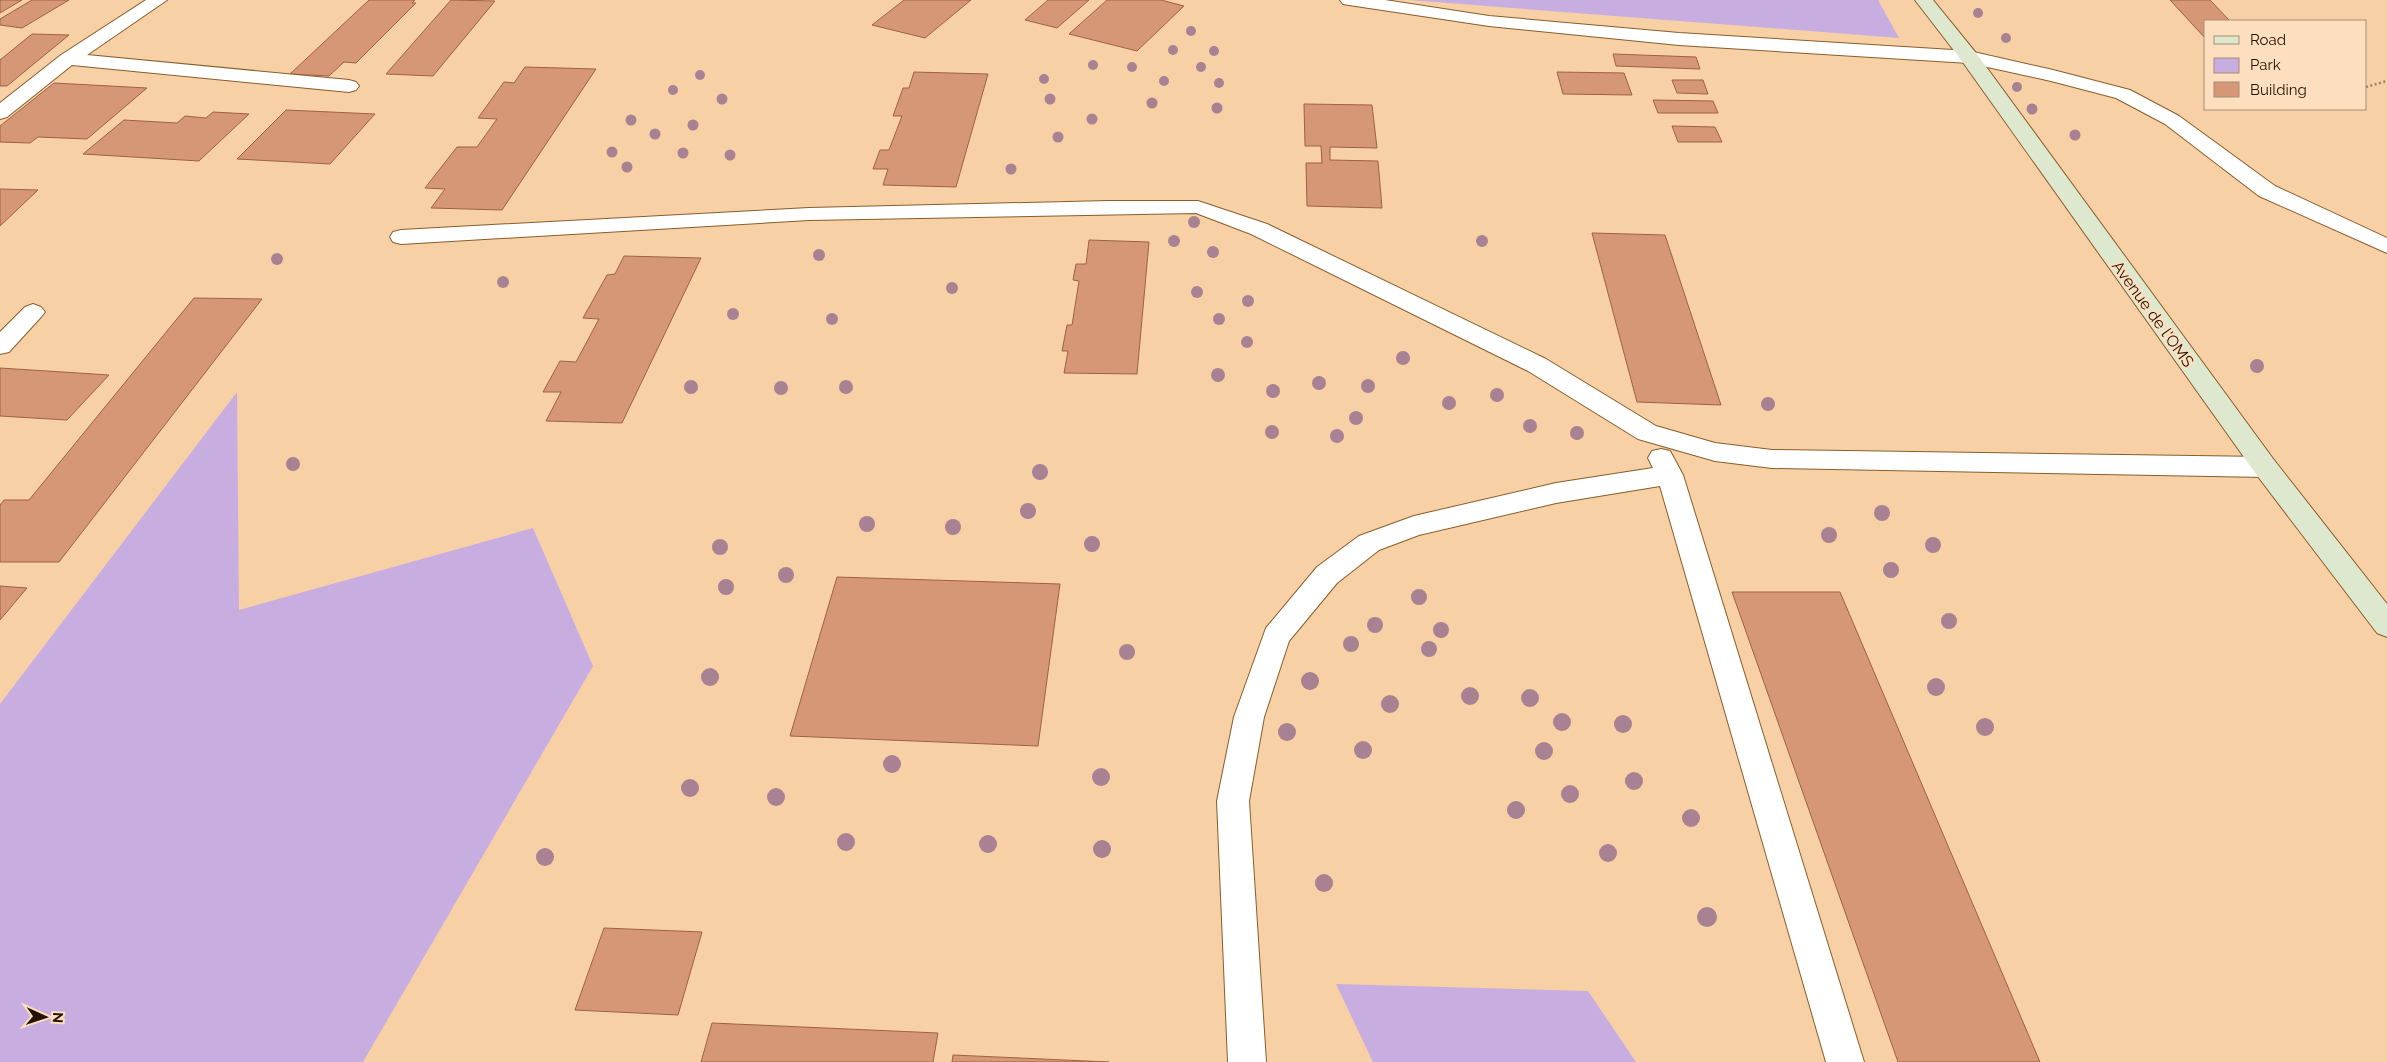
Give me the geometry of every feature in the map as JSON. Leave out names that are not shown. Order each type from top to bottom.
[{"type":"street","points":[[0,113],[68,60],[158,0]]},
{"type":"street","points":[[1349,0],[1489,21],[1679,39],[1969,57],[2123,94],[2172,120],[2267,191],[2387,246]]},
{"type":"street","name":"Avenue de l'OMS","points":[[1924,0],[1969,57],[2102,244],[2265,467],[2387,625]]},
{"type":"street","points":[[68,60],[349,86]]},
{"type":"street","points":[[401,237],[809,214],[1108,207],[1198,207],[1260,228],[1537,365],[1648,432],[1715,452],[1772,460],[2265,467]]},
{"type":"street","points":[[0,346],[34,312]]},
{"type":"street","points":[[1648,432],[1670,475],[1844,1062]]},
{"type":"street","points":[[1247,1062],[1234,801],[1250,717],[1276,636],[1327,575],[1369,544],[1414,526],[1556,493],[1670,475]]},
{"type":"path","points":[[2367,87],[2387,82]]},
{"type":"green space","points":[[1409,0],[1878,0],[1899,38]]},
{"type":"green space","points":[[237,392],[239,610],[533,528],[593,666],[363,1062],[0,1062],[0,704]]},
{"type":"green space","points":[[1336,984],[1588,991],[1636,1062],[1373,1062]]},
{"type":"building","points":[[22,0],[0,13],[0,1]]},
{"type":"building","points":[[32,0],[69,0],[22,28],[0,25],[0,19]]},
{"type":"building","points":[[369,0],[415,0],[412,3],[416,3],[356,63],[344,62],[329,76],[290,74]]},
{"type":"building","points":[[451,0],[495,1],[433,76],[386,74]]},
{"type":"building","points":[[904,0],[971,0],[925,38],[872,25]]},
{"type":"building","points":[[1048,0],[1089,0],[1057,28],[1025,20]]},
{"type":"building","points":[[1107,0],[1161,0],[1184,6],[1137,51],[1069,34]]},
{"type":"building","points":[[2170,0],[2210,0],[2229,20],[2204,20],[2204,37]]},
{"type":"building","points":[[32,34],[69,35],[7,86],[0,86],[0,60]]},
{"type":"building","points":[[1613,54],[1696,57],[1700,69],[1616,66]]},
{"type":"building","points":[[525,67],[596,69],[502,210],[431,208],[445,189],[425,188],[457,147],[477,147],[497,119],[478,118],[504,82],[514,83]]},
{"type":"building","points":[[914,72],[988,74],[956,187],[883,185],[888,169],[873,169],[880,150],[889,150],[902,116],[893,116],[903,88],[909,88]]},
{"type":"building","points":[[1557,72],[1624,73],[1632,95],[1563,94]]},
{"type":"building","points":[[1672,80],[1703,80],[1708,94],[1677,93]]},
{"type":"building","points":[[54,83],[147,88],[87,139],[38,137],[30,143],[0,142],[0,126]]},
{"type":"building","points":[[1653,100],[1713,101],[1718,113],[1658,113]]},
{"type":"building","points":[[1304,104],[1372,105],[1377,148],[1330,147],[1330,160],[1378,161],[1382,208],[1307,206],[1306,163],[1322,163],[1321,146],[1305,146]]},
{"type":"building","points":[[286,110],[375,114],[330,164],[237,159]]},
{"type":"building","points":[[213,112],[249,114],[199,161],[83,154],[124,120],[177,123],[185,116],[206,118]]},
{"type":"building","points":[[1672,126],[1715,127],[1722,142],[1678,142]]},
{"type":"building","points":[[0,189],[38,190],[0,226]]},
{"type":"building","points":[[1592,233],[1665,235],[1721,405],[1637,402]]},
{"type":"building","points":[[1089,240],[1149,242],[1137,374],[1064,373],[1068,351],[1062,351],[1067,325],[1072,325],[1079,281],[1073,280],[1076,264],[1086,264]]},
{"type":"building","points":[[624,256],[701,258],[622,423],[546,421],[561,392],[543,392],[560,361],[576,362],[599,319],[583,318],[607,275],[615,274]]},
{"type":"building","points":[[194,298],[262,299],[59,562],[0,562],[0,505],[4,500],[29,500]]},
{"type":"building","points":[[0,368],[109,375],[67,420],[0,416]]},
{"type":"building","points":[[837,577],[1060,584],[1038,746],[790,736]]},
{"type":"building","points":[[0,586],[27,588],[0,620]]},
{"type":"building","points":[[1732,592],[1840,592],[2040,1062],[1898,1062]]},
{"type":"building","points":[[604,928],[702,932],[678,1015],[575,1010]]},
{"type":"building","points":[[712,1023],[938,1033],[933,1062],[701,1062]]},
{"type":"building","points":[[953,1055],[1109,1062],[952,1062]]}]
